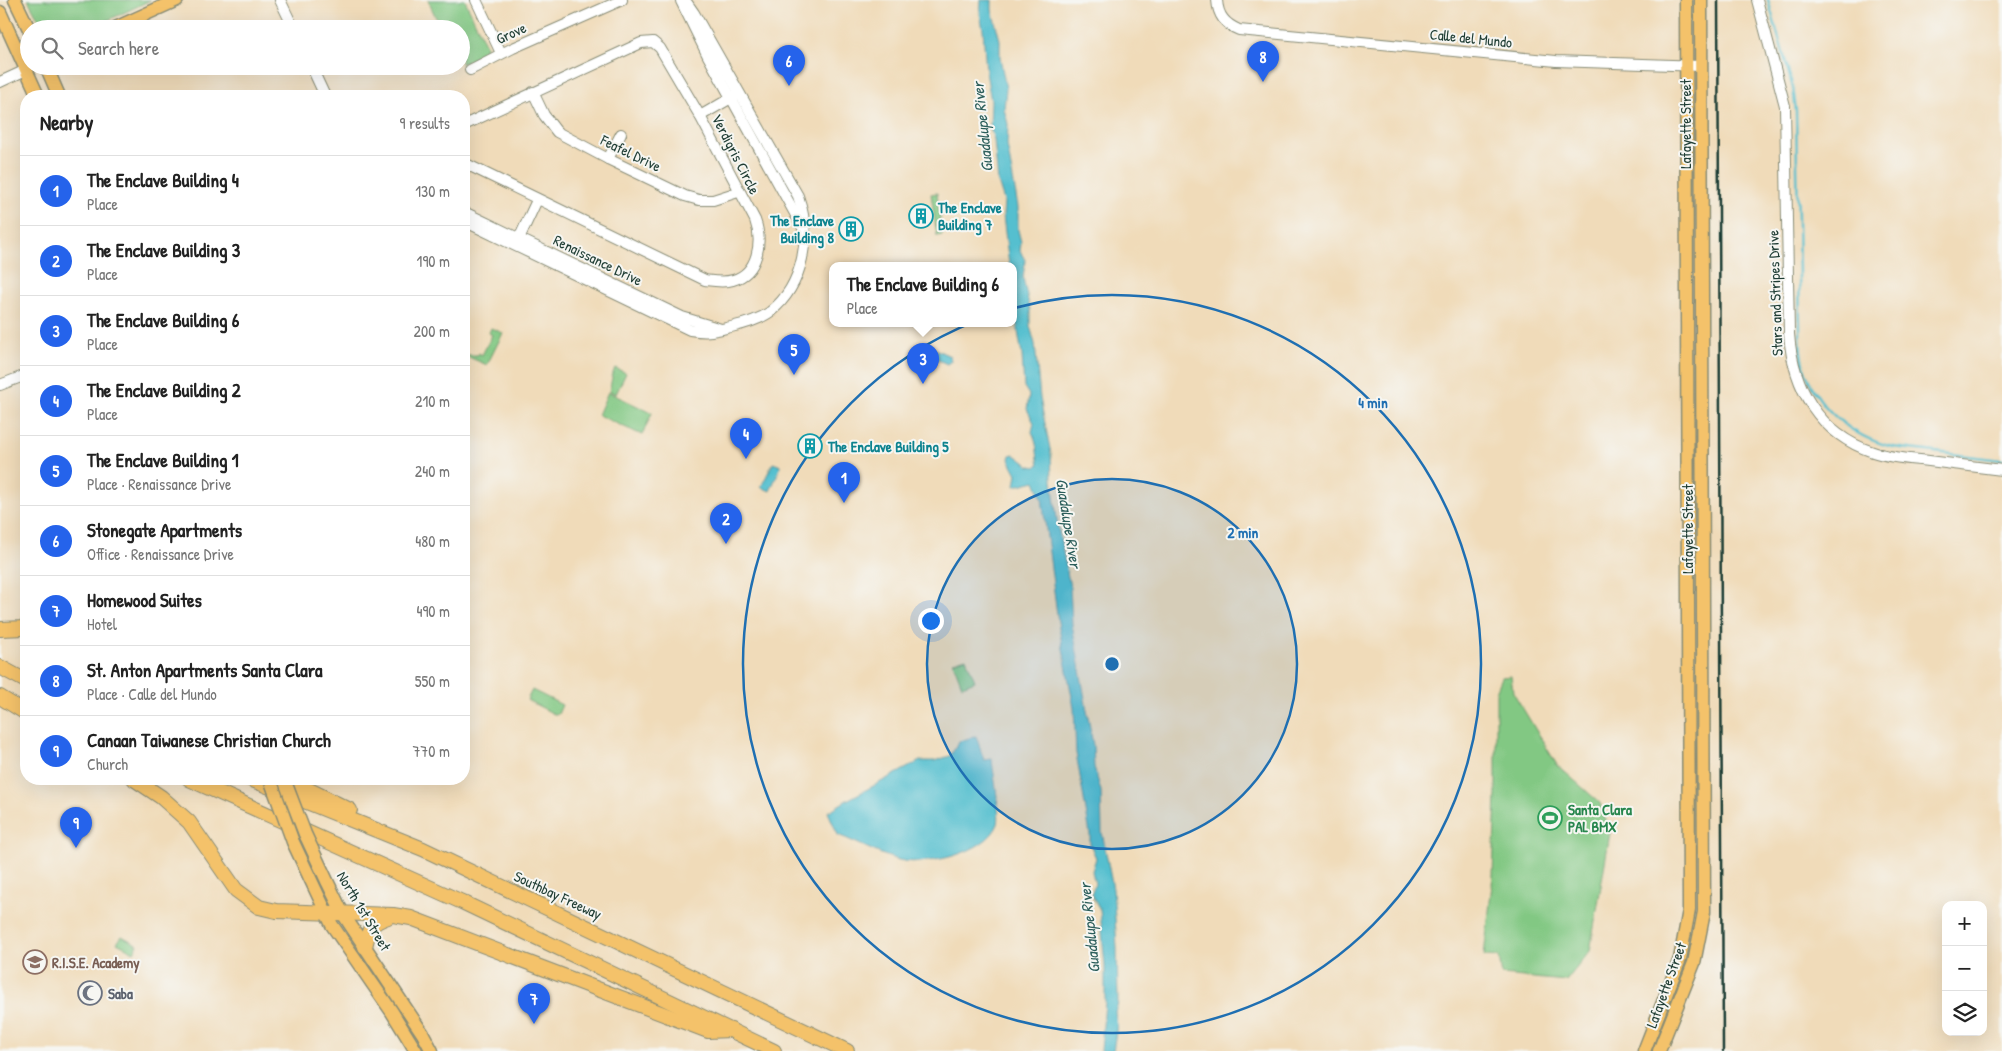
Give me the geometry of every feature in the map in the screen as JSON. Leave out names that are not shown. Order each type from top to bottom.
[{"type":"highway","points":[[0,628],[20,628]]},
{"type":"highway","points":[[0,666],[20,678]]},
{"type":"highway","points":[[0,688],[20,699]]},
{"type":"highway","points":[[0,697],[20,709]]},
{"type":"highway","points":[[142,785],[168,803],[188,822],[236,890],[259,907],[276,911],[393,915],[430,924],[708,1031],[731,1030]]},
{"type":"highway","points":[[202,785],[462,902],[774,1051]]},
{"type":"highway","name":"Southbay Freeway","points":[[265,785],[423,849],[848,1051]]},
{"type":"highway","points":[[298,785],[408,838],[423,849]]},
{"type":"highway","points":[[365,947],[370,927],[378,920],[393,915]]},
{"type":"main road","points":[[16,0],[25,20]]},
{"type":"main road","points":[[133,20],[177,0]]},
{"type":"main road","name":"Lafayette Street","points":[[1644,1051],[1680,958],[1686,935],[1690,902],[1686,0]]},
{"type":"main road","name":"Lafayette Street","points":[[1660,1051],[1694,963],[1704,912],[1700,0]]},
{"type":"main road","points":[[0,12],[20,49]]},
{"type":"main road","points":[[32,75],[36,90]]},
{"type":"main road","points":[[50,75],[56,90]]},
{"type":"main road","name":"North 1st Street","points":[[272,785],[293,842],[325,913],[416,1051]]},
{"type":"main road","name":"North 1st Street","points":[[288,785],[305,834],[343,914],[423,1034],[432,1051]]},
{"type":"street","points":[[280,0],[290,20]]},
{"type":"street","points":[[476,0],[501,53]]},
{"type":"street","name":"Grove","points":[[470,70],[501,53],[622,0]]},
{"type":"street","name":"Renaissance Drive","points":[[680,0],[691,24],[736,96]]},
{"type":"street","name":"Renaissance Drive","points":[[470,215],[690,330],[708,333],[744,324],[770,312],[792,286],[803,260],[805,246],[804,229],[694,13],[685,0]]},
{"type":"street","name":"Calle del Mundo","points":[[1217,0],[1222,18],[1230,26],[1240,30],[1556,61],[1701,66]]},
{"type":"street","name":"Stars and Stripes Drive","points":[[1757,0],[1785,106],[1789,334],[1794,367],[1802,390],[1814,409],[1829,425],[1846,439],[1872,451],[1899,458],[2002,470]]},
{"type":"street","name":"Verdigris Circle","points":[[470,122],[641,43],[653,42],[660,48],[700,116],[738,192],[755,220],[759,233],[759,249],[749,270],[734,280],[718,282],[704,280],[470,166]]},
{"type":"street","points":[[0,82],[20,73]]},
{"type":"street","points":[[315,75],[322,90]]},
{"type":"street","name":"Feafel Drive","points":[[534,92],[544,115],[557,132],[608,159],[685,196],[699,200],[713,200],[738,192]]},
{"type":"street","points":[[700,116],[736,96]]},
{"type":"street","points":[[608,159],[621,134]]},
{"type":"street","points":[[518,242],[537,200]]},
{"type":"street","name":"Renaissance Drive","points":[[470,223],[518,242]]},
{"type":"street","points":[[0,385],[20,377]]},
{"type":"green space","points":[[28,0],[151,0],[108,20],[39,20]]},
{"type":"green space","points":[[428,0],[465,0],[486,46],[485,53],[470,60],[470,20],[437,20]]},
{"type":"green space","points":[[937,193],[942,235],[937,236],[931,194]]},
{"type":"green space","points":[[491,328],[503,333],[487,365],[470,358],[470,355],[478,355],[479,353],[482,355],[492,335],[489,333]]},
{"type":"green space","points":[[615,368],[626,373],[616,394],[609,391]]},
{"type":"green space","points":[[608,392],[652,413],[642,435],[598,415]]},
{"type":"green space","points":[[966,658],[975,681],[962,686],[953,662]]},
{"type":"green space","name":"Santa Clara PAL BMX","points":[[1511,676],[1513,692],[1557,765],[1600,803],[1610,833],[1590,951],[1566,981],[1502,975],[1499,957],[1484,956],[1493,875],[1496,794],[1496,692],[1502,677]]},
{"type":"green space","points":[[532,690],[562,705],[558,714],[556,715],[527,700]]},
{"type":"green space","points":[[122,936],[138,945],[134,952],[117,943]]},
{"type":"water","points":[[981,0],[992,0],[992,10],[1000,40],[1000,57],[1006,89],[1004,109],[1008,124],[1007,145],[1018,207],[1020,251],[1025,260],[1023,278],[1030,310],[1030,326],[1035,344],[1040,398],[1051,454],[1058,527],[1070,587],[1072,624],[1093,745],[1094,767],[1101,791],[1102,832],[1113,889],[1117,947],[1118,1003],[1115,1012],[1117,1025],[1113,1051],[1101,1051],[1105,1002],[1105,966],[1100,910],[1091,894],[1095,884],[1092,871],[1096,858],[1090,844],[1090,834],[1076,753],[1074,708],[1058,622],[1042,498],[1035,481],[1015,486],[1017,474],[1009,459],[1010,455],[1014,454],[1030,466],[1036,467],[1039,464],[1032,432],[1034,423],[1027,409],[1029,395],[1024,387],[1022,355],[1017,326],[1017,262],[1009,262],[1003,216],[1004,201],[998,182],[994,140],[990,128],[991,101],[980,14]]},
{"type":"water","points":[[926,345],[950,356],[951,361],[947,364],[923,353]]},
{"type":"water","points":[[773,463],[781,466],[770,491],[761,487]]},
{"type":"water","points":[[976,736],[984,760],[992,759],[999,819],[992,834],[982,843],[954,856],[911,862],[883,855],[838,835],[828,812],[920,761],[934,761],[950,756],[960,741]]},
{"type":"waterway","points":[[1768,0],[1793,88],[1796,111],[1800,343],[1803,364],[1816,394],[1826,407],[1849,428],[1878,442],[1893,447],[2002,460]]},
{"type":"railway","points":[[1718,0],[1723,1051]]},
{"type":"place","name":"St. Anton Apartments Santa Clara","points":[[1263,82]]},
{"type":"place","name":"Stonegate Apartments","points":[[789,86]]},
{"type":"place","name":"The Enclave Building 7","points":[[921,216]]},
{"type":"place","name":"The Enclave Building 8","points":[[851,229]]},
{"type":"place","name":"The Enclave Building 1","points":[[794,375]]},
{"type":"place","name":"The Enclave Building 6","points":[[923,384]]},
{"type":"place","name":"The Enclave Building 5","points":[[810,446]]},
{"type":"place","name":"The Enclave Building 2","points":[[746,459]]},
{"type":"place","name":"The Enclave Building 4","points":[[844,503]]},
{"type":"place","name":"The Enclave Building 3","points":[[726,544]]},
{"type":"place","name":"Santa Clara PAL BMX","points":[[1550,818]]},
{"type":"place","name":"Canaan Taiwanese Christian Church","points":[[76,848]]},
{"type":"place","name":"R.I.S.E. Academy","points":[[35,962]]},
{"type":"place","name":"Saba","points":[[90,993]]},
{"type":"place","name":"Homewood Suites","points":[[534,1024]]},
{"type":"water label","name":"Guadalupe River","points":[[982,127]]},
{"type":"water label","name":"Guadalupe River","points":[[1069,523]]},
{"type":"water label","name":"Guadalupe River","points":[[1089,928]]}]
